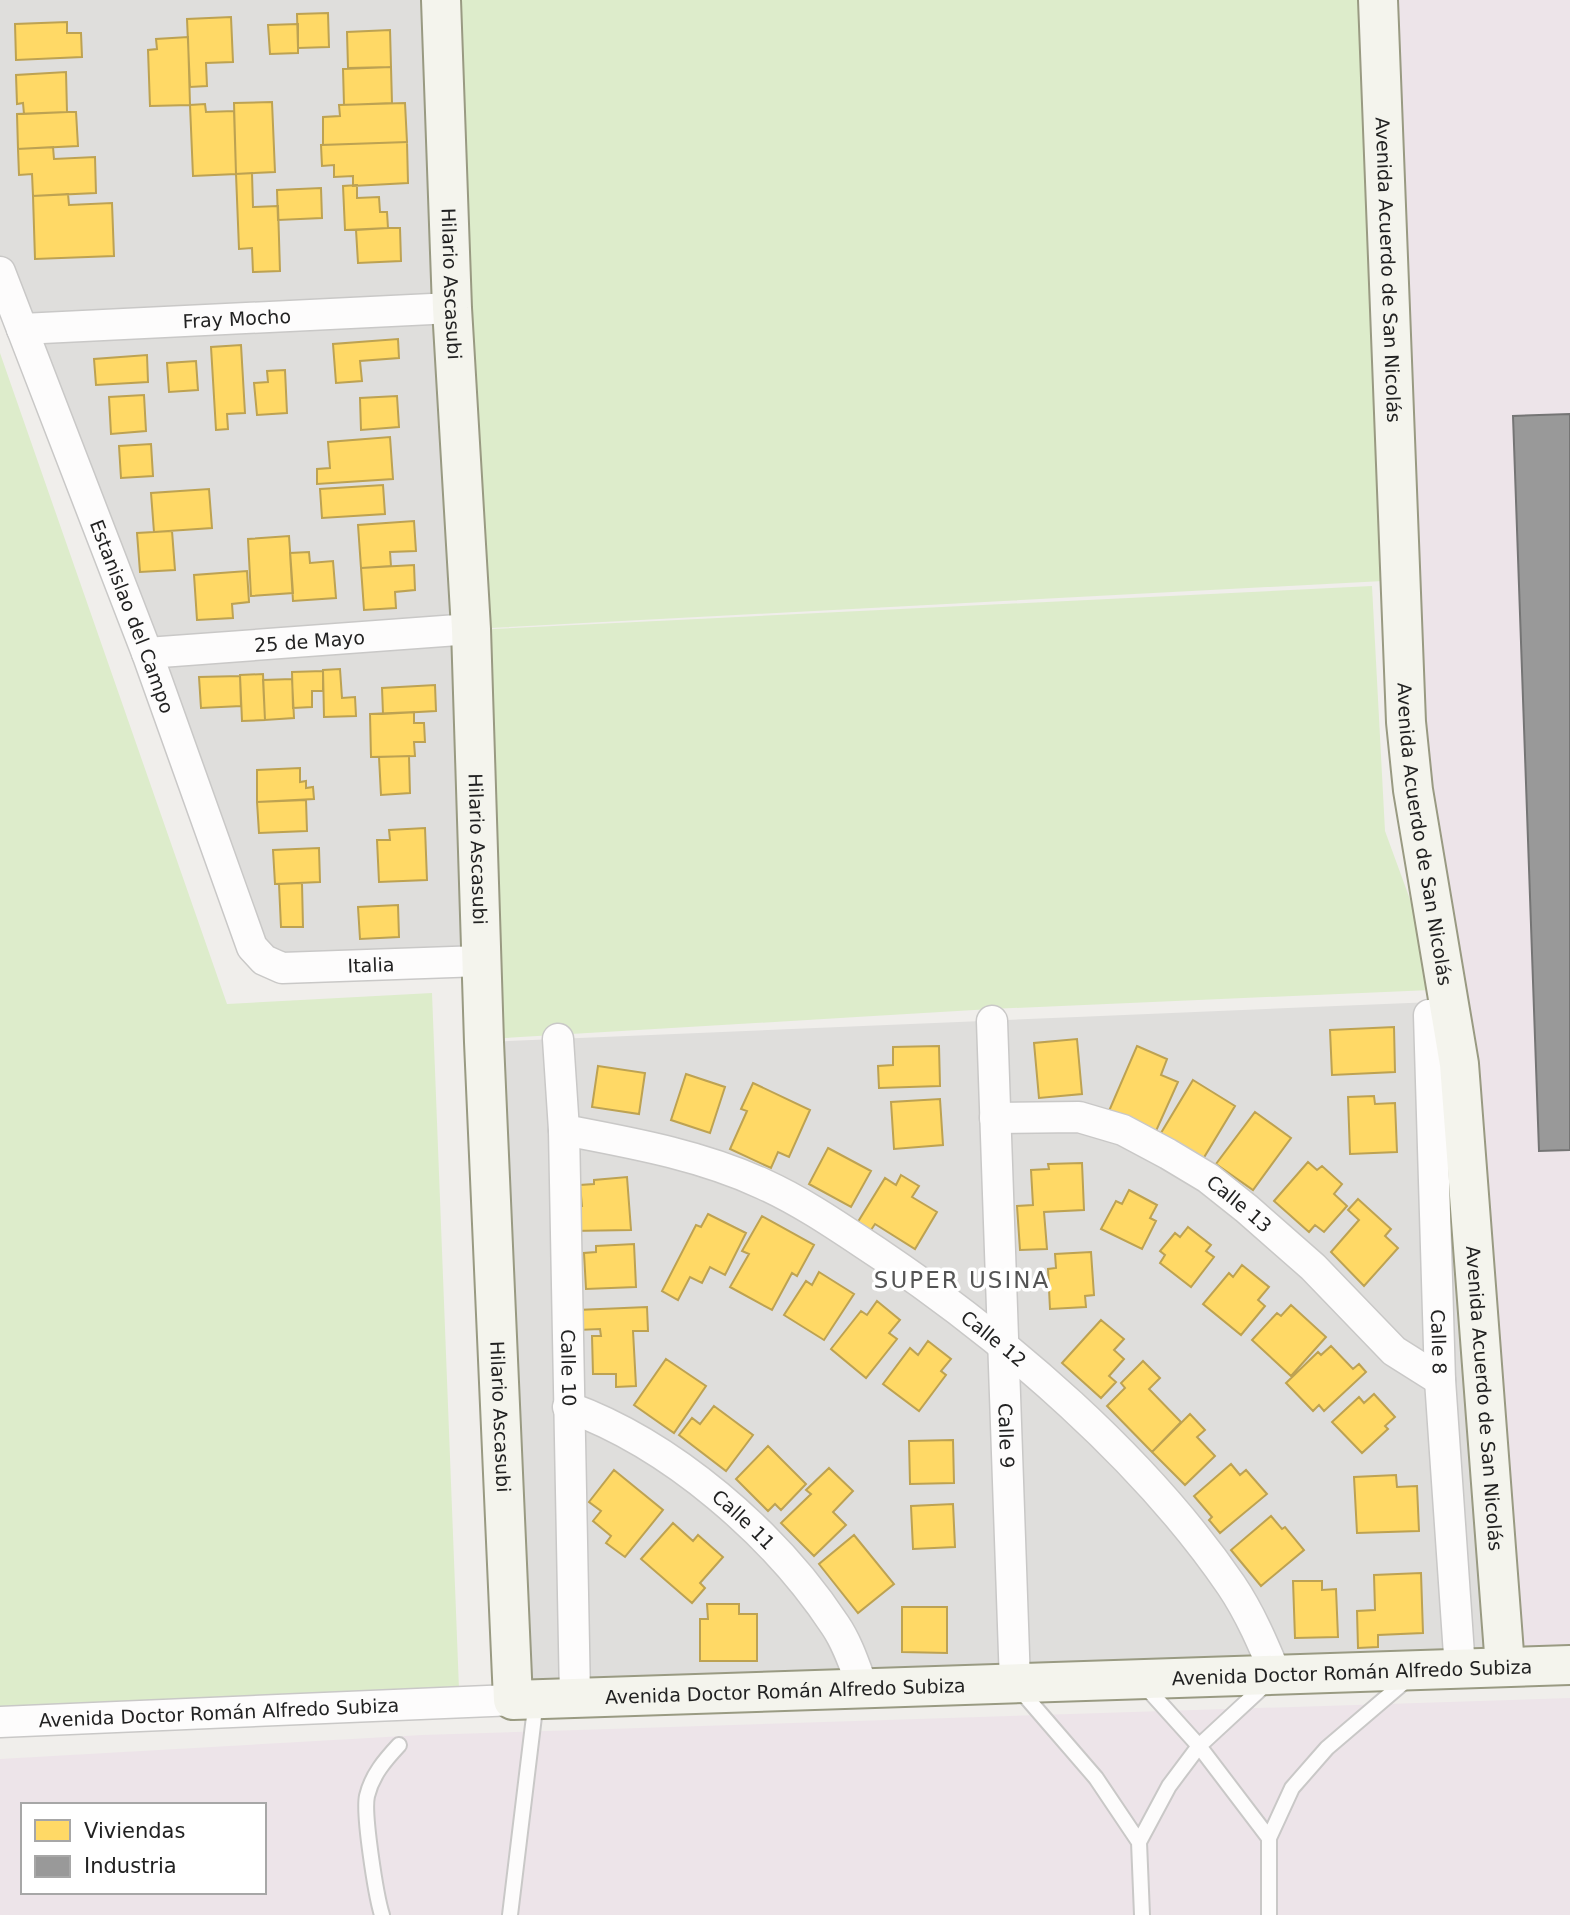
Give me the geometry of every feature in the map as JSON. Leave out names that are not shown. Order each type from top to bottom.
[{"type":"street","name":"Hilario Ascasubi","points":[[441,0],[452,307],[471,629],[481,961],[525,1700]]},
{"type":"street","name":"Avenida Acuerdo de San Nicolás","points":[[1378,0],[1406,722],[1413,790],[1459,1064],[1505,1667]]},
{"type":"street","name":"Estanislao del Campo","points":[[0,272],[147,653],[252,947],[264,960]]},
{"type":"street","name":"Fray Mocho","points":[[22,329],[452,307]]},
{"type":"street","name":"25 de Mayo","points":[[147,653],[471,629]]},
{"type":"street","name":"Italia","points":[[264,960],[282,968],[481,961]]},
{"type":"street","name":"Calle 8","points":[[1429,1015],[1440,1380],[1460,1669]]},
{"type":"street","name":"Calle 9","points":[[992,1021],[1015,1683]]},
{"type":"street","name":"Calle 10","points":[[558,1039],[564,1130],[576,1697]]},
{"type":"street","name":"Calle 13","points":[[995,1118],[1079,1117],[1123,1130],[1168,1154],[1247,1209],[1313,1267],[1394,1350],[1440,1380]]},
{"type":"street","name":"Calle 12","points":[[564,1130],[698,1158],[764,1184],[828,1220],[932,1289],[1003,1346],[1142,1477],[1209,1555],[1256,1628],[1276,1675]]},
{"type":"street","name":"Calle 11","points":[[568,1406],[608,1421],[635,1438],[683,1470],[747,1522],[793,1570],[837,1626],[863,1688]]},
{"type":"street","name":"Avenida Doctor Román Alfredo Subiza","points":[[0,1722],[576,1697],[1570,1665]]},
{"type":"lane","points":[[1269,1915],[1269,1838],[1292,1788],[1327,1748],[1418,1670]]},
{"type":"lane","points":[[1142,1915],[1139,1842],[1169,1786],[1199,1746],[1276,1675]]},
{"type":"lane","points":[[1139,1679],[1199,1746],[1269,1838]]},
{"type":"lane","points":[[1015,1683],[1096,1778],[1139,1842]]},
{"type":"lane","points":[[510,1915],[525,1700]]},
{"type":"lane","points":[[382,1915],[376,1896],[367,1797],[379,1766],[399,1745]]},
{"type":"shaded area","points":[[0,0],[441,0],[481,961],[264,960],[0,272]]},
{"type":"shaded area","points":[[1378,0],[1570,0],[1570,1665],[1505,1666],[1413,790]]},
{"type":"shaded area","points":[[1433,1002],[1505,1666],[513,1700],[484,1042]]},
{"type":"shaded area","points":[[1570,1698],[1570,1915],[0,1915],[0,1759],[422,1735]]},
{"type":"green space","points":[[441,0],[1378,0],[1402,580],[471,629]]},
{"type":"green space","points":[[0,353],[227,1004],[432,993],[459,1689],[0,1708]]},
{"type":"green space","points":[[1372,586],[1385,831],[1423,935],[1431,990],[991,1009],[487,1039],[472,630]]},
{"type":"building: Viviendas","points":[[328,13],[329,47],[298,48],[297,14]]},
{"type":"building: Viviendas","points":[[231,17],[233,62],[206,63],[207,86],[190,87],[187,19]]},
{"type":"building: Viviendas","points":[[67,22],[67,33],[81,33],[82,57],[16,60],[15,24]]},
{"type":"building: Viviendas","points":[[298,24],[298,53],[270,54],[268,25]]},
{"type":"building: Viviendas","points":[[390,30],[391,67],[348,68],[347,32]]},
{"type":"building: Viviendas","points":[[188,37],[190,105],[150,106],[148,50],[157,49],[156,39]]},
{"type":"building: Viviendas","points":[[391,67],[392,103],[344,105],[343,69]]},
{"type":"building: Viviendas","points":[[66,72],[67,112],[24,114],[23,103],[17,104],[16,75]]},
{"type":"building: Viviendas","points":[[272,102],[275,172],[236,174],[234,103]]},
{"type":"building: Viviendas","points":[[405,103],[407,142],[323,145],[323,117],[340,116],[339,105]]},
{"type":"building: Viviendas","points":[[205,104],[206,112],[234,111],[236,174],[193,176],[190,105]]},
{"type":"building: Viviendas","points":[[76,112],[78,146],[18,149],[17,114]]},
{"type":"building: Viviendas","points":[[407,142],[408,183],[353,186],[353,176],[334,177],[334,165],[322,166],[321,145]]},
{"type":"building: Viviendas","points":[[53,147],[54,159],[95,157],[96,193],[33,196],[32,174],[19,175],[18,149]]},
{"type":"building: Viviendas","points":[[252,173],[253,207],[278,206],[280,271],[253,272],[252,248],[239,249],[236,174]]},
{"type":"building: Viviendas","points":[[357,185],[357,198],[379,197],[380,212],[387,212],[388,228],[345,230],[343,186]]},
{"type":"building: Viviendas","points":[[321,188],[322,218],[278,220],[277,190]]},
{"type":"building: Viviendas","points":[[68,194],[69,205],[112,203],[114,256],[35,259],[33,196]]},
{"type":"building: Viviendas","points":[[400,228],[401,261],[358,263],[356,230]]},
{"type":"building: Viviendas","points":[[398,339],[399,358],[360,361],[362,381],[336,383],[333,344]]},
{"type":"building: Viviendas","points":[[241,345],[245,413],[227,414],[228,429],[216,430],[211,347]]},
{"type":"building: Viviendas","points":[[147,355],[148,382],[96,385],[94,359]]},
{"type":"building: Viviendas","points":[[196,361],[198,390],[169,392],[167,363]]},
{"type":"building: Viviendas","points":[[285,370],[287,413],[257,415],[254,383],[268,382],[267,371]]},
{"type":"building: Viviendas","points":[[144,395],[146,431],[111,434],[109,397]]},
{"type":"building: Viviendas","points":[[397,396],[399,427],[361,430],[360,398]]},
{"type":"building: Viviendas","points":[[390,437],[393,479],[317,484],[317,469],[330,468],[328,442]]},
{"type":"building: Viviendas","points":[[151,444],[153,476],[121,478],[119,446]]},
{"type":"building: Viviendas","points":[[383,485],[385,514],[322,518],[320,489]]},
{"type":"building: Viviendas","points":[[209,489],[212,528],[154,532],[151,493]]},
{"type":"building: Viviendas","points":[[414,521],[416,551],[390,552],[391,566],[361,568],[358,525]]},
{"type":"building: Viviendas","points":[[172,531],[175,570],[140,572],[137,533]]},
{"type":"building: Viviendas","points":[[289,536],[293,593],[251,596],[248,539]]},
{"type":"building: Viviendas","points":[[309,552],[310,563],[333,561],[336,598],[293,601],[290,553]]},
{"type":"building: Viviendas","points":[[414,565],[415,590],[395,592],[396,608],[364,610],[361,568]]},
{"type":"building: Viviendas","points":[[247,571],[249,602],[232,604],[233,618],[197,620],[194,575]]},
{"type":"building: Viviendas","points":[[340,669],[342,698],[355,697],[356,716],[324,717],[323,670]]},
{"type":"building: Viviendas","points":[[323,671],[323,691],[312,691],[312,707],[293,708],[292,672]]},
{"type":"building: Viviendas","points":[[263,674],[265,720],[242,721],[240,675]]},
{"type":"building: Viviendas","points":[[240,676],[241,706],[201,708],[199,677]]},
{"type":"building: Viviendas","points":[[292,679],[294,718],[265,720],[263,680]]},
{"type":"building: Viviendas","points":[[435,685],[436,711],[383,714],[382,688]]},
{"type":"building: Viviendas","points":[[414,712],[414,723],[424,723],[425,742],[414,742],[415,756],[371,757],[370,714]]},
{"type":"building: Viviendas","points":[[409,756],[410,793],[381,795],[379,757]]},
{"type":"building: Viviendas","points":[[300,768],[300,782],[306,781],[306,788],[313,787],[314,799],[257,802],[257,770]]},
{"type":"building: Viviendas","points":[[306,800],[307,831],[259,833],[257,802]]},
{"type":"building: Viviendas","points":[[425,828],[427,880],[379,882],[377,840],[390,840],[389,830]]},
{"type":"building: Viviendas","points":[[319,848],[320,882],[275,884],[273,850]]},
{"type":"building: Viviendas","points":[[302,883],[303,927],[281,927],[279,884]]},
{"type":"building: Viviendas","points":[[398,905],[399,937],[360,939],[358,907]]},
{"type":"building: Viviendas","points":[[1394,1027],[1395,1072],[1332,1075],[1330,1030]]},
{"type":"building: Viviendas","points":[[1077,1039],[1082,1094],[1039,1098],[1034,1043]]},
{"type":"building: Viviendas","points":[[939,1046],[940,1086],[879,1088],[878,1066],[893,1065],[893,1047]]},
{"type":"building: Viviendas","points":[[1137,1046],[1167,1059],[1161,1075],[1178,1082],[1156,1131],[1109,1111]]},
{"type":"building: Viviendas","points":[[598,1066],[645,1073],[639,1114],[592,1107]]},
{"type":"building: Viviendas","points":[[686,1074],[725,1087],[710,1133],[671,1120]]},
{"type":"building: Viviendas","points":[[1193,1080],[1235,1106],[1203,1159],[1161,1133]]},
{"type":"building: Viviendas","points":[[753,1083],[810,1110],[789,1157],[778,1152],[771,1168],[730,1149],[747,1111],[741,1109]]},
{"type":"building: Viviendas","points":[[1374,1096],[1375,1104],[1395,1103],[1397,1152],[1350,1154],[1348,1097]]},
{"type":"building: Viviendas","points":[[940,1099],[943,1145],[894,1149],[891,1102]]},
{"type":"building: Viviendas","points":[[1255,1112],[1291,1138],[1253,1190],[1216,1164]]},
{"type":"building: Viviendas","points":[[828,1148],[871,1171],[851,1207],[809,1184]]},
{"type":"building: Viviendas","points":[[1308,1162],[1317,1170],[1322,1166],[1342,1184],[1334,1194],[1347,1206],[1324,1232],[1315,1225],[1309,1232],[1274,1201]]},
{"type":"building: Viviendas","points":[[1082,1163],[1084,1210],[1044,1212],[1047,1249],[1020,1250],[1017,1206],[1033,1205],[1031,1170],[1049,1169],[1048,1164]]},
{"type":"building: Viviendas","points":[[901,1175],[919,1186],[912,1197],[937,1212],[915,1249],[875,1224],[869,1233],[856,1225],[885,1178],[896,1185]]},
{"type":"building: Viviendas","points":[[627,1177],[631,1230],[571,1231],[577,1206],[582,1206],[580,1185],[594,1184],[594,1180]]},
{"type":"building: Viviendas","points":[[1129,1190],[1157,1205],[1150,1218],[1156,1221],[1142,1249],[1101,1229],[1116,1201],[1122,1204]]},
{"type":"building: Viviendas","points":[[1358,1199],[1391,1229],[1385,1236],[1398,1248],[1364,1286],[1331,1252],[1359,1220],[1348,1210]]},
{"type":"building: Viviendas","points":[[708,1214],[746,1233],[725,1275],[710,1267],[702,1283],[690,1277],[678,1300],[662,1291],[696,1225],[701,1227]]},
{"type":"building: Viviendas","points":[[762,1216],[814,1245],[797,1276],[792,1273],[772,1310],[730,1287],[749,1254],[742,1251]]},
{"type":"building: Viviendas","points":[[1188,1227],[1211,1245],[1206,1251],[1214,1257],[1191,1287],[1160,1263],[1165,1255],[1160,1251],[1175,1233],[1180,1237]]},
{"type":"building: Viviendas","points":[[634,1244],[636,1287],[586,1289],[584,1253],[596,1252],[596,1246]]},
{"type":"building: Viviendas","points":[[1091,1252],[1094,1295],[1085,1296],[1086,1307],[1050,1309],[1048,1269],[1056,1268],[1055,1254]]},
{"type":"building: Viviendas","points":[[1242,1265],[1269,1287],[1258,1300],[1265,1306],[1241,1335],[1203,1304],[1229,1273],[1233,1277]]},
{"type":"building: Viviendas","points":[[819,1272],[854,1294],[824,1340],[784,1315],[806,1281],[812,1285]]},
{"type":"building: Viviendas","points":[[877,1301],[900,1320],[889,1333],[897,1339],[866,1378],[831,1349],[861,1311],[867,1315]]},
{"type":"building: Viviendas","points":[[1291,1305],[1326,1337],[1291,1376],[1252,1340],[1277,1313],[1281,1316]]},
{"type":"building: Viviendas","points":[[647,1307],[648,1331],[633,1331],[636,1386],[616,1387],[616,1374],[593,1374],[592,1336],[601,1336],[600,1329],[578,1330],[577,1310]]},
{"type":"building: Viviendas","points":[[1101,1320],[1124,1339],[1114,1350],[1124,1359],[1109,1376],[1116,1382],[1101,1398],[1062,1363]]},
{"type":"building: Viviendas","points":[[928,1341],[951,1359],[941,1371],[946,1375],[919,1411],[883,1384],[910,1348],[918,1355]]},
{"type":"building: Viviendas","points":[[1331,1346],[1353,1369],[1359,1364],[1366,1372],[1324,1411],[1319,1405],[1313,1411],[1286,1383],[1318,1352],[1321,1355]]},
{"type":"building: Viviendas","points":[[666,1359],[706,1386],[674,1433],[634,1405]]},
{"type":"building: Viviendas","points":[[1143,1361],[1160,1378],[1149,1389],[1181,1422],[1152,1452],[1107,1406],[1125,1388],[1121,1383]]},
{"type":"building: Viviendas","points":[[1374,1394],[1395,1417],[1385,1426],[1388,1429],[1362,1453],[1332,1422],[1359,1397],[1364,1403]]},
{"type":"building: Viviendas","points":[[714,1406],[753,1435],[726,1471],[679,1435],[692,1418],[700,1424]]},
{"type":"building: Viviendas","points":[[1190,1414],[1205,1430],[1197,1437],[1215,1456],[1185,1485],[1152,1452]]},
{"type":"building: Viviendas","points":[[953,1440],[954,1483],[910,1484],[909,1441]]},
{"type":"building: Viviendas","points":[[768,1446],[806,1484],[781,1510],[775,1504],[768,1511],[736,1479]]},
{"type":"building: Viviendas","points":[[1231,1464],[1240,1475],[1246,1470],[1267,1494],[1220,1533],[1209,1520],[1212,1517],[1194,1496]]},
{"type":"building: Viviendas","points":[[829,1468],[853,1491],[833,1512],[846,1525],[814,1556],[781,1523],[811,1494],[806,1490]]},
{"type":"building: Viviendas","points":[[614,1470],[663,1510],[625,1557],[606,1543],[611,1536],[593,1521],[601,1511],[589,1502]]},
{"type":"building: Viviendas","points":[[1396,1475],[1397,1487],[1417,1486],[1419,1531],[1357,1533],[1354,1477]]},
{"type":"building: Viviendas","points":[[953,1504],[955,1547],[913,1549],[911,1506]]},
{"type":"building: Viviendas","points":[[1271,1516],[1282,1529],[1285,1527],[1304,1550],[1261,1586],[1231,1550]]},
{"type":"building: Viviendas","points":[[673,1523],[693,1541],[698,1535],[723,1557],[700,1583],[705,1588],[692,1603],[641,1559]]},
{"type":"building: Viviendas","points":[[854,1535],[894,1584],[858,1613],[819,1564]]},
{"type":"building: Viviendas","points":[[1421,1573],[1423,1633],[1378,1635],[1378,1647],[1358,1648],[1357,1611],[1375,1610],[1374,1575]]},
{"type":"building: Viviendas","points":[[1293,1581],[1322,1581],[1322,1590],[1336,1589],[1338,1637],[1295,1638]]},
{"type":"building: Viviendas","points":[[707,1604],[739,1604],[739,1614],[757,1614],[757,1661],[700,1661],[700,1619],[708,1619]]},
{"type":"building: Viviendas","points":[[902,1607],[947,1607],[947,1653],[902,1652]]},
{"type":"building: Industria","points":[[1570,414],[1570,1150],[1539,1151],[1513,416]]},
{"type":"district","name":"SUPER USINA","points":[[962,1280]]}]
